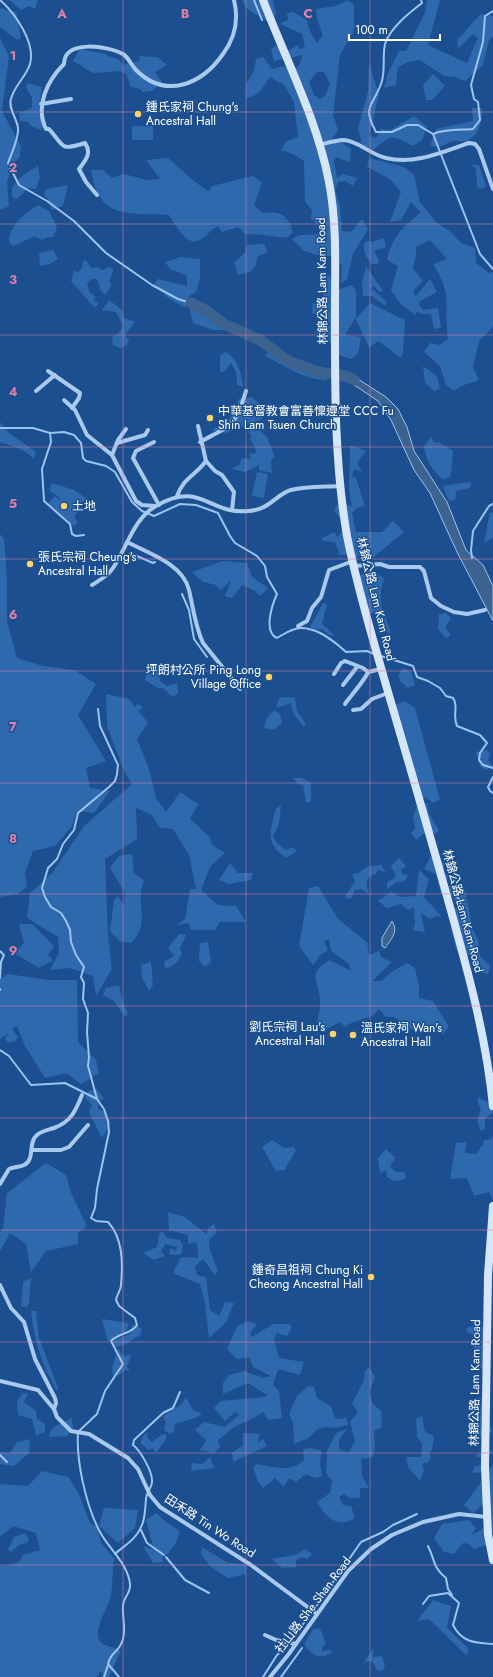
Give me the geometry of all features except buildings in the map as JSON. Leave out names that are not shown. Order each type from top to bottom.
[{"type":"main road","name":"林錦公路 Lam Kam Road","points":[[263,0],[303,99],[330,183],[334,219],[335,368],[340,486],[353,564],[375,647],[476,1003],[486,1047],[493,1106]]},
{"type":"main road","name":"林錦公路 Lam Kam Road","points":[[493,1206],[488,1275],[485,1467],[487,1517],[490,1549],[493,1560]]},
{"type":"street","points":[[97,195],[86,182],[79,169],[88,157],[88,147],[85,143],[66,147],[61,145],[49,129],[46,129],[41,118],[42,104],[47,89],[64,64],[64,60],[71,50],[78,47],[106,48],[125,55],[136,70],[151,81],[170,87],[189,84],[198,79],[217,61],[233,39],[236,18],[234,0]]},
{"type":"street","points":[[42,104],[71,99]]},
{"type":"street","points":[[319,145],[344,140],[386,158],[411,160],[427,158],[469,143],[474,144],[479,149],[493,189]]},
{"type":"street","points":[[48,371],[80,393],[79,398],[72,408]]},
{"type":"street","points":[[36,391],[55,375]]},
{"type":"street","points":[[200,442],[233,424],[239,415],[246,391]]},
{"type":"street","points":[[64,400],[72,408],[87,435],[112,455],[136,501],[142,505],[157,505]]},
{"type":"street","points":[[198,426],[200,442],[206,461],[214,471],[222,475],[234,492],[232,510]]},
{"type":"street","points":[[112,455],[117,443],[126,429]]},
{"type":"street","points":[[117,443],[144,435],[148,430]]},
{"type":"street","points":[[154,442],[136,451],[133,458],[157,505]]},
{"type":"street","points":[[177,496],[181,485],[187,478],[198,472],[206,461]]},
{"type":"street","points":[[92,585],[103,579],[112,570],[142,518],[157,505],[177,496],[194,496],[232,510],[249,511],[262,508],[291,490],[340,486]]},
{"type":"street","points":[[127,542],[168,564],[181,575],[189,589],[203,643],[240,688]]},
{"type":"street","points":[[298,626],[307,621],[312,608],[321,597],[329,570],[353,564],[380,564],[389,567],[420,567],[424,571],[431,598],[441,606],[454,612],[467,614],[485,610]]},
{"type":"street","points":[[334,674],[343,662],[348,662],[357,667],[363,668],[368,672]]},
{"type":"street","points":[[345,704],[367,676],[368,672],[381,666]]},
{"type":"street","points":[[343,685],[357,667]]},
{"type":"street","points":[[354,710],[360,709],[372,699],[389,693]]},
{"type":"street","points":[[0,1184],[9,1169],[27,1163],[31,1157],[32,1141],[37,1135],[67,1121],[77,1109],[82,1095]]},
{"type":"street","points":[[32,1150],[61,1150],[69,1147],[88,1125]]},
{"type":"street","points":[[0,1285],[11,1308],[24,1322],[35,1359],[55,1398],[56,1405],[54,1409]]},
{"type":"street","points":[[0,1380],[36,1389],[43,1394],[54,1409]]},
{"type":"street","name":"田禾路 Tin Wo Road","points":[[54,1409],[57,1416],[74,1432],[84,1432],[92,1435],[128,1458],[140,1472],[150,1495],[163,1509],[240,1557],[317,1614]]},
{"type":"street","name":"社山路 She Shan Road","points":[[270,1677],[356,1562],[388,1538],[422,1522],[452,1515],[459,1514],[487,1517]]},
{"type":"street","points":[[265,1635],[276,1640],[296,1644]]},
{"type":"shaded area","points":[[9,0],[38,0],[35,9],[29,6],[21,10]]},
{"type":"shaded area","points":[[242,0],[273,0],[276,12],[274,21],[268,22],[246,8]]},
{"type":"shaded area","points":[[348,0],[354,5],[354,31],[340,55],[333,115],[338,130],[331,140],[342,143],[351,149],[350,162],[336,157],[334,161],[337,178],[343,174],[357,178],[353,186],[345,181],[338,182],[335,190],[340,206],[342,231],[351,232],[362,219],[368,229],[353,254],[347,279],[341,284],[342,265],[330,256],[317,255],[304,251],[292,239],[300,235],[320,234],[321,228],[311,219],[312,210],[305,202],[304,161],[293,154],[281,150],[287,141],[298,137],[294,102],[284,85],[270,77],[259,93],[246,99],[246,84],[254,71],[256,59],[263,57],[272,69],[283,66],[292,70],[298,67],[303,55],[274,61],[271,49],[277,45],[285,52],[298,45],[300,49],[305,47],[302,34],[280,24],[288,20],[287,13],[293,12],[307,20],[310,32],[317,43],[323,35],[317,19],[316,9],[335,6]],"holes":[[[317,72],[324,72],[330,84],[325,96],[320,99],[314,95],[309,82]]]},
{"type":"shaded area","points":[[427,0],[440,0],[428,45],[467,63],[478,38],[473,34],[458,49],[457,40],[481,14],[493,16],[493,37],[489,40],[483,65],[465,81],[455,77],[444,76],[420,60],[408,62],[398,67],[396,85],[384,88],[388,73],[399,51],[406,51],[425,13]]},
{"type":"shaded area","points":[[0,8],[16,12],[21,38],[17,40],[0,27]]},
{"type":"shaded area","points":[[0,38],[9,56],[2,111],[21,147],[20,157],[13,164],[7,182],[9,206],[0,210]]},
{"type":"shaded area","points":[[80,49],[106,54],[118,59],[124,66],[125,64],[140,61],[139,56],[157,57],[167,65],[155,72],[162,82],[152,91],[143,92],[140,89],[131,87],[126,74],[120,71],[93,73],[73,61]]},
{"type":"shaded area","points":[[369,64],[379,95],[369,136],[376,138],[381,129],[390,130],[414,116],[427,127],[422,140],[413,146],[396,138],[388,138],[374,150],[362,145],[358,128],[368,92]]},
{"type":"shaded area","points":[[433,74],[445,86],[432,100],[426,100],[423,85]]},
{"type":"shaded area","points":[[28,83],[42,87],[39,104],[46,124],[41,130],[31,126],[27,121],[20,121],[19,113],[32,108],[32,98],[26,87]]},
{"type":"shaded area","points":[[472,108],[482,108],[479,127],[471,139],[467,141],[454,141],[441,146],[430,146],[436,129],[473,121]]},
{"type":"shaded area","points":[[132,126],[153,126],[153,140],[132,140]]},
{"type":"shaded area","points":[[168,158],[209,191],[212,186],[253,176],[262,183],[254,205],[262,213],[274,212],[282,215],[289,221],[293,232],[287,238],[245,234],[238,227],[222,232],[218,226],[203,238],[193,241],[185,237],[169,215],[128,213],[108,206],[101,198],[95,186],[91,170],[103,170],[112,178],[124,174],[147,180],[160,179],[146,160]]},
{"type":"shaded area","points":[[369,158],[404,167],[414,175],[420,202],[437,223],[451,232],[461,243],[475,248],[476,263],[489,273],[493,272],[493,327],[479,341],[473,367],[479,380],[461,386],[454,391],[446,385],[440,366],[424,352],[430,343],[440,345],[448,339],[446,293],[444,285],[433,264],[447,259],[430,240],[416,247],[413,268],[423,281],[413,291],[416,296],[430,279],[437,292],[419,302],[420,307],[423,310],[438,308],[441,328],[434,329],[431,314],[421,314],[418,311],[415,315],[400,303],[391,290],[398,266],[387,260],[395,238],[421,212],[411,202],[401,220],[390,222],[401,192],[390,179],[367,167]]},
{"type":"shaded area","points":[[471,164],[479,165],[486,186],[482,189],[477,187],[476,169]]},
{"type":"shaded area","points":[[38,166],[40,177],[36,189],[28,188],[17,199],[12,197],[12,187],[22,176]]},
{"type":"shaded area","points":[[68,185],[63,206],[52,210],[47,198],[44,195],[46,189]]},
{"type":"shaded area","points":[[38,205],[49,211],[57,227],[53,237],[48,237],[42,240],[34,236],[14,246],[9,243],[14,225]]},
{"type":"shaded area","points":[[384,238],[386,247],[374,251],[379,260],[378,264],[372,264],[366,257],[363,245],[367,241],[372,242]]},
{"type":"shaded area","points":[[264,244],[268,252],[257,257],[256,266],[250,272],[238,275],[234,262],[245,253],[247,245]]},
{"type":"shaded area","points":[[53,250],[58,259],[50,264],[40,266],[39,253]]},
{"type":"shaded area","points":[[180,257],[200,259],[200,279],[196,292],[189,296],[185,308],[167,297],[154,284],[158,279],[187,286],[187,276],[170,269],[165,262]]},
{"type":"shaded area","points":[[86,260],[91,268],[98,267],[102,270],[109,267],[113,269],[109,281],[112,285],[105,295],[101,291],[97,279],[91,279],[87,284],[90,293],[96,297],[93,301],[99,303],[95,308],[71,281],[74,271],[78,272],[82,268],[83,261]]},
{"type":"shaded area","points":[[366,266],[383,291],[380,292],[374,286],[371,288],[387,302],[385,306],[372,296],[363,296],[362,282]]},
{"type":"shaded area","points":[[321,272],[330,276],[332,288],[340,289],[352,285],[356,291],[356,317],[345,335],[361,337],[358,354],[351,359],[337,354],[324,334],[316,334],[322,317],[312,313],[313,303],[321,306],[323,293],[320,282]]},
{"type":"shaded area","points":[[109,300],[122,310],[124,318],[135,322],[125,335],[129,340],[127,345],[120,348],[113,345],[112,337],[118,334],[123,326],[116,312],[102,310]]},
{"type":"shaded area","points":[[370,303],[405,320],[403,353],[401,358],[378,341],[369,348],[356,319]]},
{"type":"shaded area","points":[[189,307],[214,319],[223,326],[222,330],[213,330],[193,323]]},
{"type":"shaded area","points":[[226,352],[237,363],[243,387],[237,385],[236,372],[231,363],[224,372],[220,372],[220,355]]},
{"type":"shaded area","points":[[270,353],[280,361],[327,377],[326,380],[310,378],[302,375],[264,355]]},
{"type":"shaded area","points":[[423,366],[437,376],[440,389],[434,391],[425,382]]},
{"type":"shaded area","points":[[342,372],[347,372],[386,397],[398,409],[407,427],[414,451],[447,502],[466,550],[483,565],[493,586],[493,621],[457,552],[430,493],[414,470],[391,420],[378,401],[344,378],[341,375]]},
{"type":"shaded area","points":[[252,397],[263,407],[260,411],[262,419],[226,433],[211,430],[228,421],[239,399]]},
{"type":"shaded area","points":[[0,422],[9,433],[36,452],[34,459],[14,446],[0,442]]},
{"type":"shaded area","points":[[256,427],[267,437],[275,457],[271,459],[272,473],[259,470],[259,465],[245,472],[231,469],[239,465],[242,458],[251,459],[249,454],[257,453],[248,430]]},
{"type":"shaded area","points":[[431,437],[434,442],[440,443],[453,451],[451,476],[443,480],[433,469],[426,457],[424,446]]},
{"type":"shaded area","points":[[350,445],[366,451],[357,463],[362,472],[354,469],[352,476],[356,478],[365,506],[357,508],[352,513],[356,532],[382,532],[393,521],[404,532],[371,559],[364,559],[360,555],[355,559],[348,555],[340,555],[335,542],[323,541],[321,539],[334,532],[337,537],[343,531],[343,522],[334,510],[339,503],[352,506],[349,489]]},
{"type":"shaded area","points":[[257,472],[268,474],[264,498],[252,496]]},
{"type":"shaded area","points":[[471,482],[470,488],[456,491],[455,500],[449,501],[443,487],[447,485]]},
{"type":"shaded area","points":[[52,483],[74,490],[86,498],[74,517],[78,523],[74,526],[48,504],[55,496],[60,500],[59,497],[49,490]]},
{"type":"shaded area","points":[[490,512],[493,513],[493,538],[484,543]]},
{"type":"shaded area","points":[[0,534],[4,539],[7,578],[7,621],[17,658],[43,666],[74,670],[96,684],[78,715],[106,761],[86,768],[90,788],[110,791],[94,813],[77,811],[72,826],[55,846],[33,851],[25,873],[27,887],[18,894],[0,897]]},
{"type":"shaded area","points":[[223,561],[247,563],[252,577],[268,588],[260,596],[255,591],[242,585],[232,598],[225,596],[231,581],[220,590],[216,585],[203,582],[192,572]]},
{"type":"shaded area","points":[[369,569],[384,578],[381,601],[391,633],[379,631],[377,618],[374,613],[368,615],[358,577]]},
{"type":"shaded area","points":[[323,603],[327,604],[322,624],[335,636],[329,635],[322,629],[317,630],[310,627]]},
{"type":"shaded area","points":[[446,613],[451,618],[445,627],[451,635],[446,638],[438,629],[439,614]]},
{"type":"shaded area","points":[[403,668],[411,672],[415,685],[408,688],[401,682],[398,675]]},
{"type":"shaded area","points":[[152,669],[159,674],[160,681],[167,686],[177,683],[178,693],[173,697],[163,688],[158,688],[145,680],[147,673]]},
{"type":"shaded area","points":[[106,694],[129,699],[135,707],[136,705],[140,704],[142,709],[138,710],[148,723],[137,739],[149,769],[156,798],[166,812],[180,792],[198,804],[190,819],[210,837],[212,845],[225,853],[210,867],[201,890],[218,905],[236,906],[246,922],[220,922],[215,930],[191,930],[189,923],[177,925],[185,919],[190,889],[196,889],[189,855],[173,829],[160,828],[152,815],[136,808],[137,839],[105,859],[108,935],[112,969],[96,996],[93,976],[70,968],[50,970],[59,953],[58,937],[27,918],[30,893],[53,872],[84,826],[132,784],[125,773],[107,726]]},
{"type":"shaded area","points":[[279,698],[295,698],[297,711],[306,724],[303,726],[293,713],[291,703],[276,708]]},
{"type":"shaded area","points":[[405,701],[415,708],[440,800],[433,803],[425,797],[422,800],[395,705]]},
{"type":"shaded area","points":[[274,710],[280,714],[282,723],[272,730],[264,727],[267,718]]},
{"type":"shaded area","points":[[487,750],[490,754],[488,761],[493,766],[486,770],[480,766],[476,752]]},
{"type":"shaded area","points":[[293,778],[302,778],[311,783],[311,801],[306,803],[303,785],[298,784]]},
{"type":"shaded area","points":[[427,803],[429,814],[439,830],[436,834],[430,832],[425,833],[416,840],[411,833],[415,828],[413,817],[417,805]]},
{"type":"shaded area","points":[[281,805],[279,823],[273,837],[277,843],[286,850],[293,847],[297,851],[286,858],[274,847],[271,837],[275,810]]},
{"type":"shaded area","points":[[132,854],[134,873],[144,881],[141,889],[142,920],[137,935],[131,943],[119,941],[110,931],[114,900],[118,896],[124,906],[125,893],[110,868],[119,856]]},
{"type":"shaded area","points":[[432,854],[436,854],[445,865],[442,871],[448,876],[446,885],[465,889],[472,927],[478,940],[480,956],[490,966],[488,974],[476,971],[475,961],[470,953],[466,958],[461,958],[456,949],[451,928],[456,924],[452,909],[457,907],[453,895],[449,898],[441,893],[436,874],[424,869]]},
{"type":"shaded area","points":[[399,858],[406,866],[401,870],[402,874],[408,875],[405,881],[395,883],[387,889],[387,883],[396,876],[391,866]]},
{"type":"shaded area","points":[[230,863],[238,873],[253,873],[251,880],[229,884],[219,880]]},
{"type":"shaded area","points":[[381,865],[386,872],[378,870],[376,874],[369,877],[367,884],[369,894],[361,889],[355,890],[351,899],[345,898],[355,882],[352,874],[358,873],[367,867]]},
{"type":"shaded area","points":[[419,870],[429,879],[424,897],[442,917],[436,916],[430,919],[421,913],[425,932],[413,930],[415,924],[414,907],[408,910],[401,904],[387,908],[378,901],[391,892],[401,897],[416,896]]},
{"type":"shaded area","points":[[318,886],[338,919],[367,942],[369,955],[379,951],[381,957],[392,962],[372,981],[381,981],[393,971],[407,963],[415,968],[419,986],[419,998],[433,1001],[449,1027],[443,1034],[431,1029],[422,1031],[421,1029],[415,1031],[394,1017],[386,1017],[379,1009],[372,1016],[349,1024],[345,1027],[340,1022],[327,1029],[317,1023],[320,1009],[316,978],[318,970],[329,960],[351,971],[348,963],[331,951],[329,939],[324,941],[328,950],[320,955],[313,965],[299,946],[309,888]]},
{"type":"shaded area","points":[[392,921],[395,929],[392,938],[385,948],[382,946],[382,938]]},
{"type":"shaded area","points":[[19,924],[32,924],[54,946],[48,955],[53,960],[39,968],[14,953],[24,943]]},
{"type":"shaded area","points":[[179,934],[186,935],[180,949],[182,953],[175,964],[165,969],[164,962],[174,956],[168,948]]},
{"type":"shaded area","points":[[208,942],[211,962],[205,967],[199,961],[200,943]]},
{"type":"shaded area","points":[[151,962],[153,985],[149,991],[142,977],[141,965]]},
{"type":"shaded area","points":[[8,974],[48,980],[77,980],[78,1042],[96,1060],[99,1073],[81,1084],[66,1073],[45,1078],[25,1046],[17,1026],[12,1029],[18,1037],[15,1041],[8,1043],[5,1038],[8,1033],[0,1039],[0,979]]},
{"type":"shaded area","points":[[119,985],[123,1003],[128,1013],[125,1017],[114,1001],[103,995],[106,988]]},
{"type":"shaded area","points":[[97,1089],[104,1099],[99,1100],[98,1109],[105,1112],[111,1123],[102,1138],[89,1112],[92,1105],[85,1097],[89,1091]]},
{"type":"shaded area","points":[[478,1097],[493,1105],[493,1113],[485,1118],[485,1129],[481,1131],[477,1121],[481,1109],[478,1104]]},
{"type":"shaded area","points":[[493,1135],[493,1201],[489,1192],[474,1196],[467,1178],[450,1179],[456,1143],[467,1142],[465,1153],[476,1154],[484,1140],[491,1139]]},
{"type":"shaded area","points":[[272,1140],[284,1148],[293,1147],[296,1150],[285,1170],[276,1171],[262,1147]]},
{"type":"shaded area","points":[[386,1149],[396,1158],[390,1166],[395,1172],[404,1172],[406,1178],[394,1181],[387,1177],[386,1170],[380,1174],[378,1158]]},
{"type":"shaded area","points":[[46,1163],[66,1175],[71,1193],[87,1226],[78,1233],[78,1244],[46,1251],[31,1272],[26,1244],[10,1233],[0,1251],[0,1232],[3,1229],[7,1193]]},
{"type":"shaded area","points":[[168,1212],[185,1217],[206,1234],[208,1228],[214,1224],[217,1232],[209,1240],[210,1250],[218,1271],[215,1275],[203,1259],[195,1266],[197,1275],[206,1277],[210,1310],[219,1316],[225,1302],[234,1303],[226,1322],[209,1338],[205,1303],[200,1284],[173,1273],[181,1257],[198,1258],[197,1242],[188,1244],[188,1235],[169,1230]]},
{"type":"shaded area","points":[[162,1231],[167,1238],[180,1240],[183,1245],[182,1253],[178,1255],[169,1254],[171,1248],[176,1251],[177,1247],[165,1244],[161,1251],[165,1256],[154,1260],[143,1253],[157,1247],[159,1234]]},
{"type":"shaded area","points":[[31,1278],[29,1303],[27,1307],[21,1306],[23,1282]]},
{"type":"shaded area","points":[[31,1311],[36,1311],[39,1338],[58,1388],[57,1391],[47,1372],[40,1352],[34,1332]]},
{"type":"shaded area","points":[[102,1319],[129,1323],[126,1331],[115,1336],[108,1342]]},
{"type":"shaded area","points":[[249,1321],[257,1324],[250,1333],[252,1337],[273,1324],[289,1324],[292,1327],[287,1336],[277,1333],[274,1339],[279,1358],[304,1362],[300,1375],[278,1369],[273,1385],[279,1391],[282,1418],[269,1420],[263,1412],[233,1428],[218,1440],[220,1447],[214,1453],[200,1450],[206,1440],[195,1430],[204,1422],[225,1427],[239,1415],[235,1412],[225,1421],[214,1408],[221,1401],[265,1397],[267,1395],[248,1383],[223,1394],[223,1383],[229,1375],[244,1371],[263,1378],[271,1376],[253,1367],[249,1357],[237,1359],[227,1349],[237,1326]]},
{"type":"shaded area","points":[[134,1324],[142,1329],[140,1335],[124,1345],[114,1348],[112,1345],[114,1340],[130,1334],[131,1327]]},
{"type":"shaded area","points":[[473,1326],[483,1327],[486,1331],[484,1369],[476,1368],[472,1334],[468,1333],[466,1328]]},
{"type":"shaded area","points":[[118,1348],[123,1356],[131,1355],[127,1367],[130,1371],[124,1370],[119,1375],[113,1376],[112,1368]]},
{"type":"shaded area","points":[[369,1367],[375,1377],[369,1392],[373,1404],[381,1411],[382,1427],[374,1431],[375,1447],[373,1457],[361,1459],[362,1476],[369,1488],[360,1488],[360,1498],[349,1498],[344,1494],[339,1497],[343,1505],[351,1506],[355,1518],[349,1521],[338,1522],[328,1517],[317,1502],[330,1493],[332,1481],[326,1473],[327,1451],[336,1433],[347,1429],[339,1440],[339,1450],[349,1452],[355,1441],[350,1422],[358,1412],[352,1404],[364,1380],[365,1371]]},
{"type":"shaded area","points":[[308,1386],[314,1387],[317,1398],[331,1406],[335,1419],[346,1418],[348,1425],[317,1429],[309,1438],[294,1444],[293,1423],[289,1414],[297,1396]]},
{"type":"shaded area","points":[[23,1393],[28,1394],[24,1402],[36,1411],[37,1419],[45,1424],[45,1432],[36,1435],[32,1419],[18,1415],[17,1401]]},
{"type":"shaded area","points":[[186,1397],[193,1410],[202,1414],[195,1418],[175,1424],[174,1432],[170,1434],[164,1430],[166,1422],[163,1416],[181,1405]]},
{"type":"shaded area","points":[[476,1398],[482,1398],[491,1404],[488,1417],[492,1431],[484,1440],[476,1437],[472,1433],[478,1422],[478,1411],[475,1409]]},
{"type":"shaded area","points":[[422,1416],[425,1432],[434,1436],[432,1450],[429,1453],[431,1457],[428,1462],[422,1464],[424,1470],[420,1481],[408,1467],[406,1457],[421,1457],[422,1443],[417,1437],[416,1419]]},
{"type":"shaded area","points":[[72,1418],[73,1429],[67,1436],[49,1437],[52,1428]]},
{"type":"shaded area","points":[[148,1432],[147,1437],[152,1442],[161,1435],[166,1434],[166,1439],[156,1453],[152,1448],[149,1450],[140,1443],[143,1436]]},
{"type":"shaded area","points":[[243,1433],[259,1434],[258,1443],[263,1439],[267,1446],[233,1462],[232,1452],[243,1446]]},
{"type":"shaded area","points":[[30,1439],[29,1453],[14,1466],[0,1464],[0,1452],[10,1453],[17,1442]]},
{"type":"shaded area","points":[[311,1448],[322,1451],[320,1462],[322,1476],[315,1478],[306,1474],[296,1482],[289,1478],[284,1487],[275,1478],[263,1488],[258,1481],[253,1468],[257,1464],[282,1468],[294,1467],[304,1460],[303,1449]]},
{"type":"shaded area","points":[[488,1449],[492,1451],[487,1460],[487,1467],[492,1467],[493,1463],[493,1543],[474,1549],[469,1544],[463,1543],[454,1554],[444,1552],[434,1538],[442,1524],[469,1520],[476,1528],[472,1534],[483,1528],[488,1521],[488,1500],[473,1513],[464,1505],[482,1481],[482,1472],[472,1473],[475,1466],[482,1465],[483,1459],[475,1456]]},
{"type":"shaded area","points":[[210,1457],[214,1468],[191,1471],[192,1463],[202,1464]]},
{"type":"shaded area","points":[[42,1471],[68,1477],[78,1492],[90,1523],[97,1527],[101,1543],[114,1558],[110,1600],[101,1621],[98,1634],[99,1640],[103,1644],[121,1650],[109,1677],[104,1677],[101,1671],[96,1677],[0,1677],[0,1565],[4,1566],[19,1562],[23,1555],[40,1550],[36,1533],[13,1526],[0,1537],[0,1484],[28,1486]]},
{"type":"shaded area","points":[[104,1508],[138,1510],[135,1528],[118,1543],[99,1526]]},
{"type":"shaded area","points":[[156,1513],[180,1531],[176,1543],[168,1554],[162,1555],[163,1562],[153,1563],[143,1546],[154,1550],[146,1520]]},
{"type":"shaded area","points":[[25,1533],[29,1540],[27,1543],[19,1545],[11,1552],[8,1549],[14,1537]]},
{"type":"shaded area","points":[[202,1547],[228,1563],[246,1564],[246,1574],[228,1578],[211,1567],[201,1554]]},
{"type":"shaded area","points":[[305,1549],[312,1554],[308,1559],[301,1557],[296,1561],[296,1567],[282,1568],[272,1559],[295,1555]]},
{"type":"shaded area","points":[[433,1600],[451,1606],[447,1628],[468,1648],[467,1656],[429,1619],[417,1621]]},
{"type":"shaded area","points":[[320,1628],[326,1644],[322,1647],[322,1651],[331,1650],[332,1653],[323,1656],[316,1656],[304,1645],[313,1629]]},
{"type":"shaded area","points":[[373,1649],[373,1657],[382,1656],[385,1667],[382,1671],[377,1670],[372,1661],[364,1662]]},
{"type":"waterway","points":[[0,0],[18,20],[23,29],[30,47],[31,56],[28,69],[15,90],[10,103],[18,132],[8,163],[19,185],[47,201],[74,221],[106,253],[152,285],[178,299],[191,303]]},
{"type":"waterway","points":[[254,0],[262,20]]},
{"type":"waterway","points":[[421,0],[422,3],[400,21],[387,38],[384,49],[384,69],[381,84],[370,107],[370,117],[376,132],[392,132],[407,125],[418,125],[433,134],[480,254],[493,269]]},
{"type":"waterway","points":[[433,134],[447,130],[473,129],[480,120],[478,102],[474,99],[471,85],[483,42],[485,16],[493,11]]},
{"type":"waterway","points":[[191,303],[205,310],[224,324],[260,340],[288,361],[318,372],[346,376],[354,380]]},
{"type":"waterway","points":[[0,428],[33,428],[50,433],[64,432],[74,435],[81,443],[83,458],[86,461],[106,466],[115,472],[132,502],[142,511],[154,516],[180,504],[196,505],[218,513],[235,543],[257,556],[265,566],[267,577],[277,594],[270,618],[270,630],[273,635],[277,638],[294,629],[301,628],[314,630],[325,636],[346,652],[367,651],[374,654]]},
{"type":"waterway","points":[[50,433],[51,442],[42,469],[44,501],[70,524],[72,534],[76,536],[84,535]]},
{"type":"waterway","points":[[472,558],[471,550],[473,531],[489,506],[493,504]]},
{"type":"waterway","points":[[130,553],[153,563],[155,562]]},
{"type":"waterway","points":[[182,594],[189,610],[194,639],[207,657]]},
{"type":"waterway","points":[[381,656],[413,666],[417,677],[428,681],[440,688],[446,696],[453,698],[455,701],[455,718],[457,726],[480,735],[487,743],[480,753],[479,760],[483,765],[493,768]]},
{"type":"waterway","points":[[97,1099],[88,1066],[88,1013],[83,999],[84,983],[81,977],[84,967],[76,955],[71,942],[70,930],[66,921],[61,913],[51,907],[42,888],[48,868],[57,859],[63,844],[74,830],[78,813],[115,781],[118,765],[100,726],[98,709]]},
{"type":"waterway","points":[[493,777],[488,787],[493,793]]},
{"type":"waterway","points":[[455,891],[462,907],[466,930],[474,955]]},
{"type":"waterway","points":[[0,951],[4,955],[1,962]]},
{"type":"waterway","points":[[0,978],[1,962]]},
{"type":"waterway","points":[[0,1050],[9,1056],[31,1085],[65,1083],[97,1099],[104,1109],[108,1121],[109,1132],[97,1189],[95,1208],[91,1218],[96,1221],[108,1222],[117,1236],[121,1251],[122,1268],[121,1287],[116,1300],[119,1306],[135,1318],[137,1325],[132,1330],[117,1336],[111,1341],[123,1364],[105,1391],[97,1414],[78,1432],[78,1444],[80,1470],[90,1509],[100,1532],[122,1563],[129,1577],[130,1587],[123,1603],[123,1638],[121,1645],[111,1656],[108,1664],[119,1677]]},
{"type":"waterway","points":[[115,1554],[132,1540],[140,1530],[144,1517],[146,1497],[152,1484],[152,1478],[148,1467],[142,1456],[133,1445],[134,1440],[163,1413],[173,1408],[180,1392]]},
{"type":"waterway","points":[[0,1455],[7,1462]]},
{"type":"waterway","points":[[315,1608],[361,1542],[417,1514]]},
{"type":"waterway","points":[[141,1530],[147,1543],[164,1555]]},
{"type":"waterway","points":[[428,1546],[436,1567],[446,1578],[448,1589],[452,1595]]},
{"type":"waterway","points":[[166,1557],[185,1580],[209,1593]]},
{"type":"waterway","points":[[423,1604],[429,1596],[448,1593],[459,1603],[453,1625],[457,1631],[465,1639],[470,1641],[493,1644]]},
{"type":"waterway","points":[[292,1640],[310,1614]]},
{"type":"waterway","points":[[263,1677],[277,1655],[288,1645]]},
{"type":"waterway","points":[[281,1677],[302,1648]]},
{"type":"waterway","points":[[104,1677],[108,1665]]},
{"type":"place","name":"鍾氏家祠 Chung's Ancestral Hall","points":[[138,114]]},
{"type":"place","name":"中華基督教會富善懍遵堂 CCC Fu Shin Lam Tsuen Church","points":[[210,418]]},
{"type":"place","name":"土地","points":[[64,506]]},
{"type":"place","name":"張氏宗祠 Cheung's Ancestral Hall","points":[[30,564]]},
{"type":"place","name":"坪朗村公所 Ping Long Village Office","points":[[269,677]]},
{"type":"place","name":"劉氏宗祠 Lau's Ancestral Hall","points":[[333,1034]]},
{"type":"place","name":"溫氏家祠 Wan's Ancestral Hall","points":[[353,1035]]},
{"type":"place","name":"鍾奇昌祖祠 Chung Ki Cheong Ancestral Hall","points":[[371,1277]]}]
